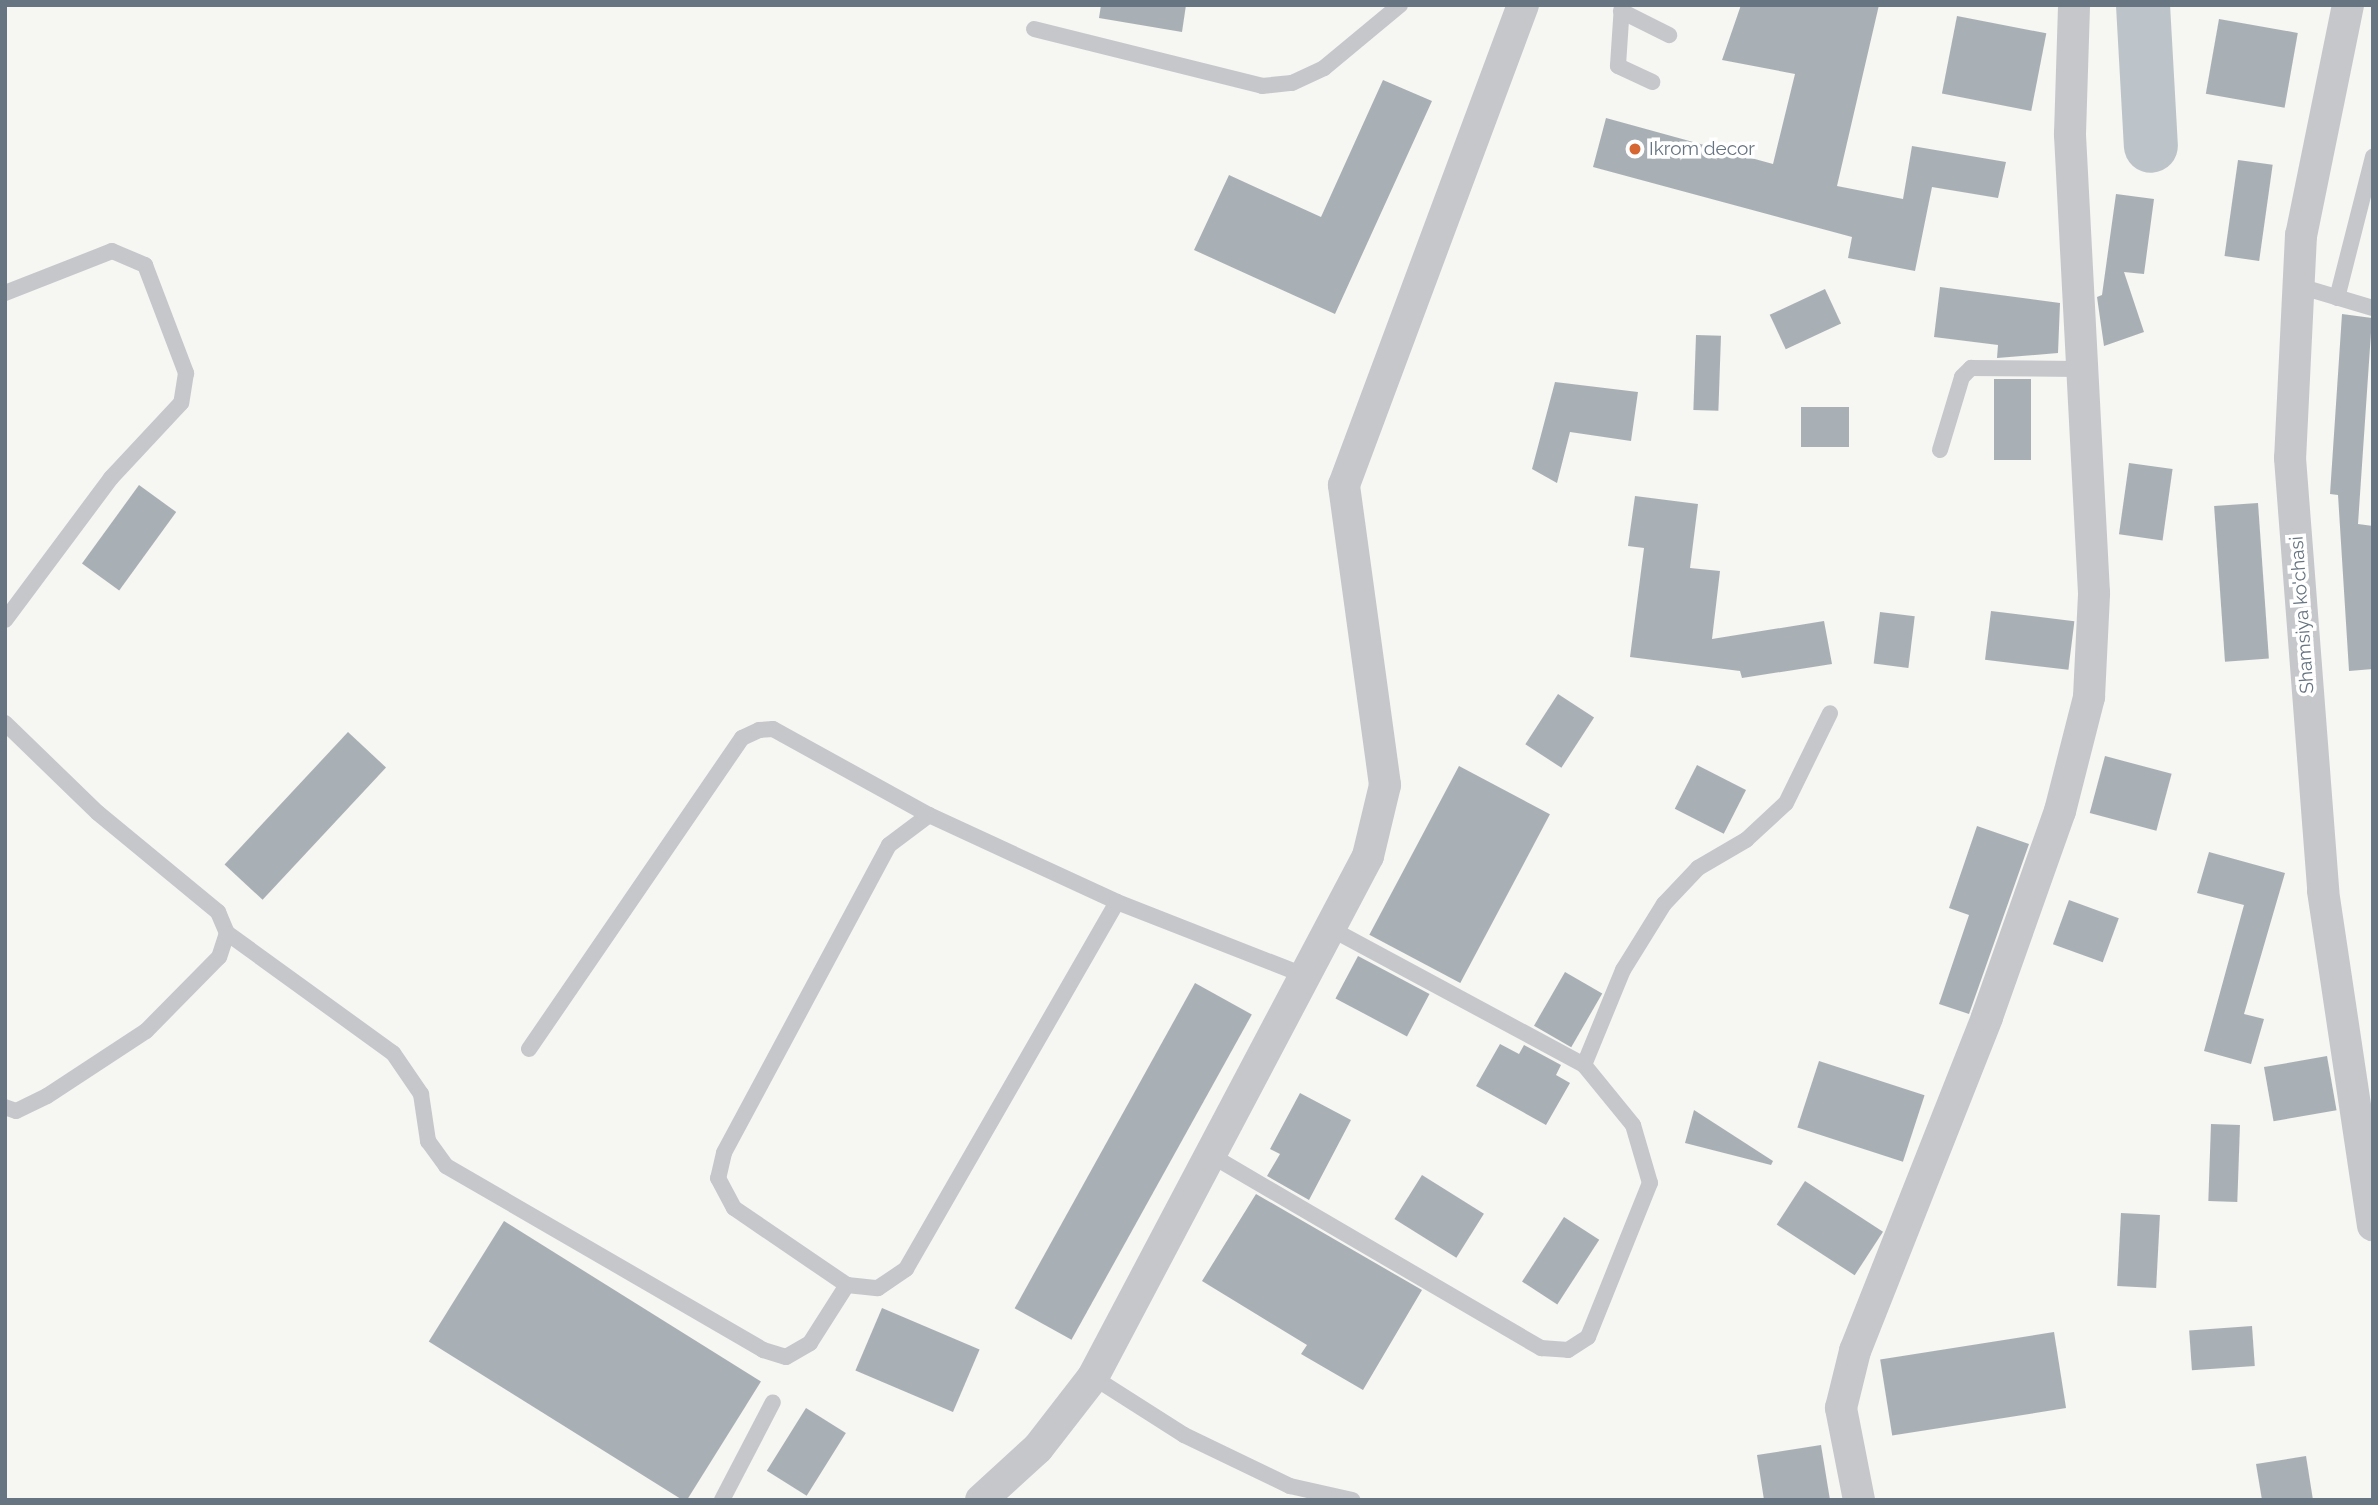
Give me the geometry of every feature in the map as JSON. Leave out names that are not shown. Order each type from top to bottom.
[{"type":"street","points":[[988,1498],[1038,1448],[1093,1377],[1214,1157],[1333,930],[1368,856],[1385,785],[1343,485],[1523,5]]},
{"type":"street","points":[[1859,1500],[1841,1408],[1855,1351],[1987,1017],[2060,811],[2089,697],[2094,593],[2078,369],[2070,134],[2074,5]]},
{"type":"street","name":"Shamsiya ko'chasi","points":[[2348,5],[2301,235],[2290,458],[2323,891],[2373,1225]]},
{"type":"lane","points":[[1034,29],[1262,86],[1292,83],[1324,68],[1400,5]]},
{"type":"lane","points":[[1652,82],[1618,66],[1621,8],[1669,35]]},
{"type":"lane","points":[[2337,298],[2373,157]]},
{"type":"lane","points":[[5,293],[112,251],[145,265],[186,373],[181,403],[111,478],[5,620]]},
{"type":"lane","points":[[2299,286],[2373,309]]},
{"type":"lane","points":[[1940,450],[1962,377],[1971,368],[2078,369]]},
{"type":"lane","points":[[1584,1065],[1623,970],[1664,904],[1698,868],[1746,840],[1786,803],[1830,713]]},
{"type":"lane","points":[[5,723],[98,814],[218,912],[227,933],[393,1053],[421,1094],[428,1141],[446,1166],[763,1350],[786,1357],[810,1343],[848,1285]]},
{"type":"lane","points":[[530,1049],[742,738],[773,729],[929,815],[1117,902],[1308,977]]},
{"type":"lane","points":[[929,815],[889,845],[724,1153],[718,1178],[734,1208],[848,1285],[878,1287],[906,1269],[1117,902]]},
{"type":"lane","points":[[1214,1157],[1541,1348],[1568,1350],[1588,1337],[1650,1183],[1633,1125],[1584,1065],[1333,930]]},
{"type":"lane","points":[[5,1107],[16,1111],[47,1096],[146,1031],[219,957],[227,933]]},
{"type":"lane","points":[[1093,1377],[1184,1435],[1290,1486],[1352,1500]]},
{"type":"lane","points":[[722,1500],[773,1402]]},
{"type":"building","points":[[1101,5],[1186,5],[1182,32],[1099,18]]},
{"type":"building","points":[[1741,5],[1879,5],[1837,186],[1903,199],[1912,146],[2006,162],[1998,198],[1932,187],[1915,271],[1848,258],[1852,237],[1593,167],[1606,118],[1773,164],[1795,74],[1722,60]]},
{"type":"building","points":[[1957,16],[2046,33],[2031,111],[1942,94]]},
{"type":"building","points":[[2219,19],[2298,33],[2285,108],[2206,94]]},
{"type":"building","points":[[1383,80],[1432,101],[1335,314],[1194,250],[1229,175],[1321,217]]},
{"type":"building","points":[[2238,160],[2273,165],[2259,261],[2225,256]]},
{"type":"building","points":[[2116,194],[2154,199],[2144,274],[2124,272],[2144,332],[2104,346],[2097,297],[2102,295]]},
{"type":"building","points":[[1940,287],[2060,303],[2058,353],[1997,358],[1998,345],[1934,337]]},
{"type":"building","points":[[1825,289],[1841,323],[1786,349],[1770,315]]},
{"type":"building","points":[[2342,314],[2372,318],[2358,524],[2373,526],[2373,669],[2349,671],[2338,495],[2330,494]]},
{"type":"building","points":[[1696,335],[1721,336],[1718,411],[1693,410]]},
{"type":"building","points":[[1994,379],[2031,379],[2031,460],[1994,460]]},
{"type":"building","points":[[1555,382],[1638,392],[1631,441],[1570,432],[1557,483],[1532,469]]},
{"type":"building","points":[[1801,407],[1849,407],[1849,447],[1801,447]]},
{"type":"building","points":[[2129,463],[2173,469],[2163,540],[2119,534]]},
{"type":"building","points":[[139,485],[176,512],[119,591],[82,563]]},
{"type":"building","points":[[1635,496],[1698,504],[1690,568],[1720,571],[1712,639],[1824,621],[1832,664],[1742,678],[1740,671],[1630,657],[1644,548],[1628,546]]},
{"type":"building","points":[[2258,503],[2269,659],[2225,662],[2214,506]]},
{"type":"building","points":[[1991,611],[2074,621],[2068,670],[1985,660]]},
{"type":"building","points":[[1880,612],[1915,616],[1908,668],[1874,664]]},
{"type":"building","points":[[1558,694],[1594,717],[1561,768],[1525,744]]},
{"type":"building","points":[[348,732],[386,767],[263,900],[225,864]]},
{"type":"building","points":[[2105,756],[2172,774],[2156,831],[2090,813]]},
{"type":"building","points":[[1697,765],[1746,790],[1724,834],[1675,809]]},
{"type":"building","points":[[1459,766],[1550,814],[1460,983],[1369,935]]},
{"type":"building","points":[[1977,826],[2029,844],[1969,1014],[1939,1004],[1969,915],[1949,908]]},
{"type":"building","points":[[2209,852],[2285,873],[2244,1014],[2264,1019],[2251,1064],[2204,1051],[2244,905],[2197,893]]},
{"type":"building","points":[[2069,900],[2119,918],[2103,962],[2053,944]]},
{"type":"building","points":[[1358,956],[1430,994],[1407,1036],[1335,998]]},
{"type":"building","points":[[1565,972],[1602,993],[1571,1047],[1534,1026]]},
{"type":"building","points":[[1195,983],[1252,1015],[1072,1340],[1015,1308]]},
{"type":"building","points":[[1500,1044],[1519,1054],[1524,1045],[1561,1065],[1556,1075],[1570,1083],[1546,1125],[1476,1086]]},
{"type":"building","points":[[2327,1056],[2337,1110],[2274,1121],[2264,1067]]},
{"type":"building","points":[[1819,1061],[1925,1095],[1903,1162],[1797,1128]]},
{"type":"building","points":[[1300,1093],[1351,1120],[1309,1200],[1267,1176],[1280,1154],[1270,1149]]},
{"type":"building","points":[[1694,1110],[1773,1161],[1771,1165],[1685,1143]]},
{"type":"building","points":[[2211,1124],[2240,1125],[2237,1202],[2208,1201]]},
{"type":"building","points":[[1422,1175],[1484,1214],[1456,1258],[1394,1219]]},
{"type":"building","points":[[1805,1181],[1883,1232],[1855,1275],[1777,1225]]},
{"type":"building","points":[[1256,1194],[1422,1290],[1363,1390],[1301,1354],[1307,1345],[1202,1281]]},
{"type":"building","points":[[2121,1213],[2160,1215],[2156,1288],[2117,1286]]},
{"type":"building","points":[[1564,1217],[1599,1240],[1557,1304],[1522,1282]]},
{"type":"building","points":[[504,1221],[761,1382],[687,1500],[683,1500],[429,1341]]},
{"type":"building","points":[[882,1308],[980,1349],[953,1412],[855,1371]]},
{"type":"building","points":[[2252,1326],[2255,1366],[2192,1370],[2189,1330]]},
{"type":"building","points":[[2054,1332],[2066,1408],[1892,1436],[1880,1360]]},
{"type":"building","points":[[806,1408],[846,1433],[807,1496],[767,1471]]},
{"type":"building","points":[[1821,1445],[1830,1500],[1764,1500],[1757,1455]]},
{"type":"building","points":[[2306,1456],[2313,1500],[2262,1500],[2256,1464]]},
{"type":"waterway","points":[[2143,5],[2151,146]]},
{"type":"place","name":"Ikrom decor","points":[[1635,149]]}]
